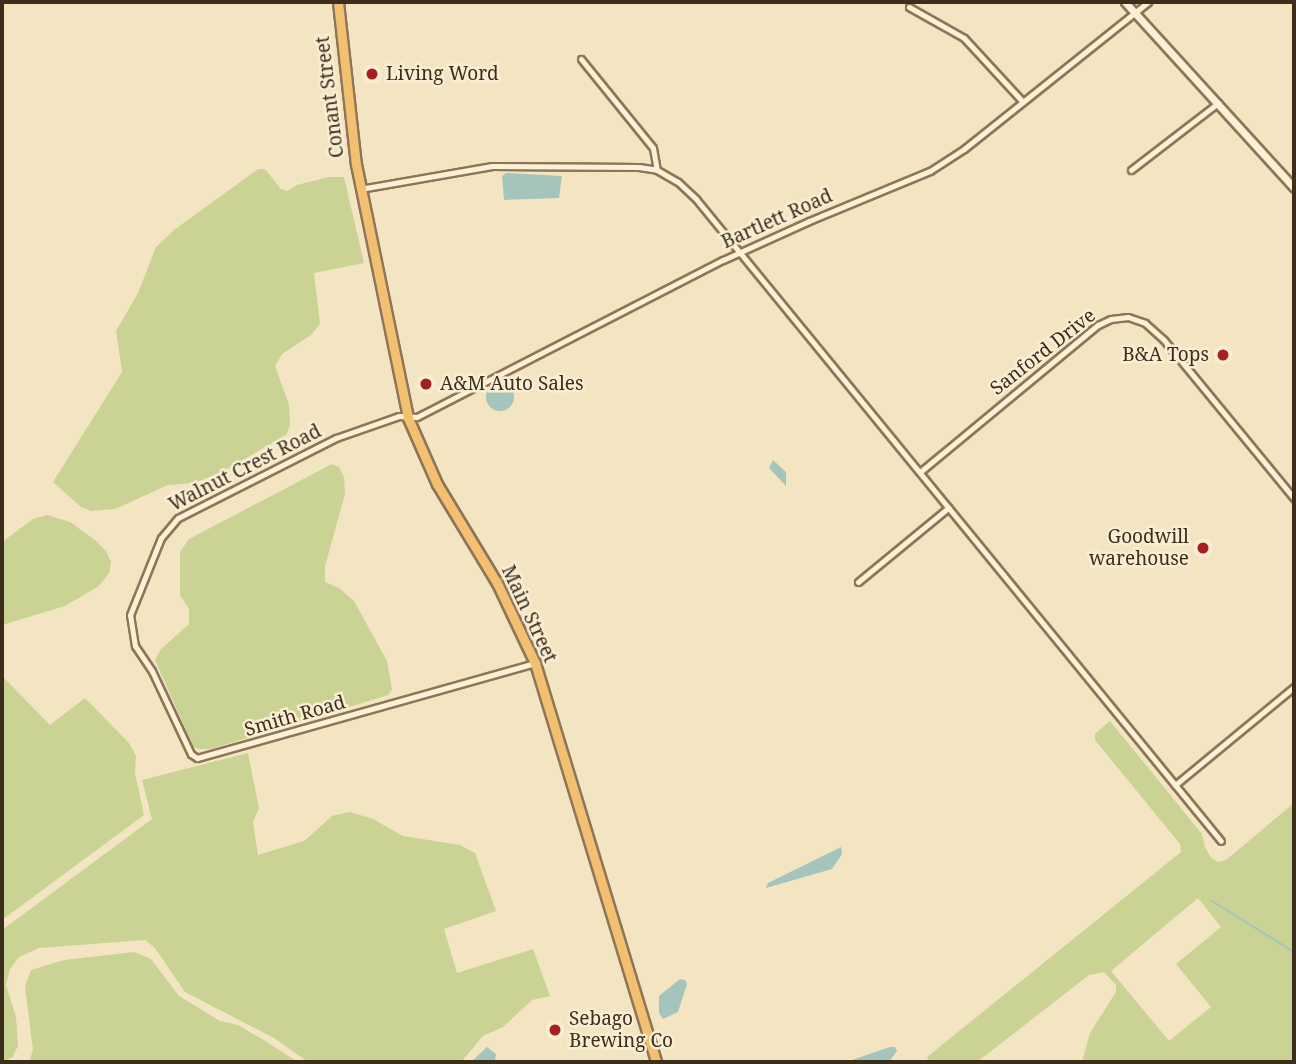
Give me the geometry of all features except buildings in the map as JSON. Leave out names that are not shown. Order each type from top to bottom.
[{"type":"highway","name":"Conant Street","points":[[338,2],[360,188]]},
{"type":"highway","name":"Main Street","points":[[360,188],[408,418],[437,484],[497,583],[535,663],[656,1062]]},
{"type":"street","points":[[1125,2],[1294,188]]},
{"type":"street","name":"Bartlett Road","points":[[408,418],[445,404],[531,357],[739,252],[930,172],[955,156],[1148,2]]},
{"type":"street","points":[[909,7],[964,38],[1023,102]]},
{"type":"street","points":[[581,59],[653,148],[657,170]]},
{"type":"street","points":[[1131,170],[1218,103]]},
{"type":"street","points":[[360,188],[495,166],[639,167],[657,170],[688,190],[1221,841]]},
{"type":"street","name":"Sanford Drive","points":[[920,472],[1098,325],[1111,319],[1132,317],[1146,323],[1164,340],[1294,498]]},
{"type":"street","name":"Walnut Crest Road","points":[[131,636],[130,615],[135,597],[160,538],[174,520],[336,438],[399,416],[408,418]]},
{"type":"street","points":[[858,582],[948,508]]},
{"type":"street","name":"Smith Road","points":[[131,636],[191,754],[201,759],[535,663]]},
{"type":"street","points":[[1175,785],[1294,687]]},
{"type":"green space","points":[[258,169],[265,169],[281,189],[287,191],[297,185],[329,177],[344,177],[364,263],[314,273],[320,324],[311,335],[282,354],[275,366],[289,405],[290,425],[286,435],[224,471],[194,483],[168,485],[115,509],[91,511],[81,507],[53,482],[122,372],[116,331],[138,293],[156,247],[174,230]]},
{"type":"green space","points":[[332,464],[339,467],[344,477],[345,494],[325,566],[325,582],[339,588],[354,601],[387,661],[392,689],[388,695],[211,749],[198,749],[193,746],[155,660],[161,649],[189,624],[189,609],[180,595],[180,552],[189,539]]},
{"type":"green space","points":[[47,515],[70,522],[95,540],[106,551],[111,562],[109,573],[99,586],[65,606],[2,625],[2,542],[33,519]]},
{"type":"green space","points":[[2,676],[50,725],[85,698],[129,743],[136,756],[135,773],[144,815],[2,920]]},
{"type":"green space","points":[[1110,721],[1202,834],[1211,858],[1218,862],[1226,860],[1294,803],[1294,1062],[1082,1062],[1090,1033],[1116,992],[1116,985],[1104,972],[1089,975],[977,1062],[930,1062],[927,1057],[1181,852],[1180,844],[1095,740],[1095,734]],"holes":[[[1198,898],[1221,927],[1176,964],[1211,1007],[1169,1041],[1111,971]]]},
{"type":"green space","points":[[248,753],[259,808],[253,822],[258,855],[304,841],[332,816],[350,812],[373,819],[403,836],[460,845],[475,853],[496,911],[444,929],[457,973],[533,949],[550,996],[532,1000],[503,1027],[483,1036],[461,1062],[308,1062],[274,1038],[185,992],[155,948],[145,940],[39,948],[19,957],[10,969],[6,985],[16,1017],[18,1046],[12,1058],[2,1062],[2,930],[152,819],[142,780]]},
{"type":"green space","points":[[134,952],[151,959],[179,996],[220,1021],[238,1025],[298,1062],[29,1062],[33,1050],[25,986],[31,970],[64,960]]},
{"type":"water","points":[[506,173],[562,176],[559,198],[504,200],[502,176]]},
{"type":"water","points":[[500,383],[510,387],[514,397],[510,407],[500,411],[490,407],[486,397],[490,387]]},
{"type":"water","points":[[773,460],[786,472],[786,486],[769,468]]},
{"type":"water","points":[[841,847],[842,854],[832,869],[766,888],[768,883]]},
{"type":"water","points":[[680,979],[687,984],[678,1012],[663,1019],[659,1013],[659,996]]},
{"type":"water","points":[[487,1047],[496,1054],[495,1061],[471,1062]]},
{"type":"water","points":[[895,1047],[897,1051],[889,1062],[846,1062]]},
{"type":"waterway","points":[[1212,901],[1294,952]]},
{"type":"place","name":"Living Word","points":[[372,74]]},
{"type":"place","name":"B&A Tops","points":[[1223,355]]},
{"type":"place","name":"A&M Auto Sales","points":[[426,384]]},
{"type":"place","name":"Goodwill warehouse","points":[[1203,548]]},
{"type":"place","name":"Sebago Brewing Co","points":[[555,1030]]}]
